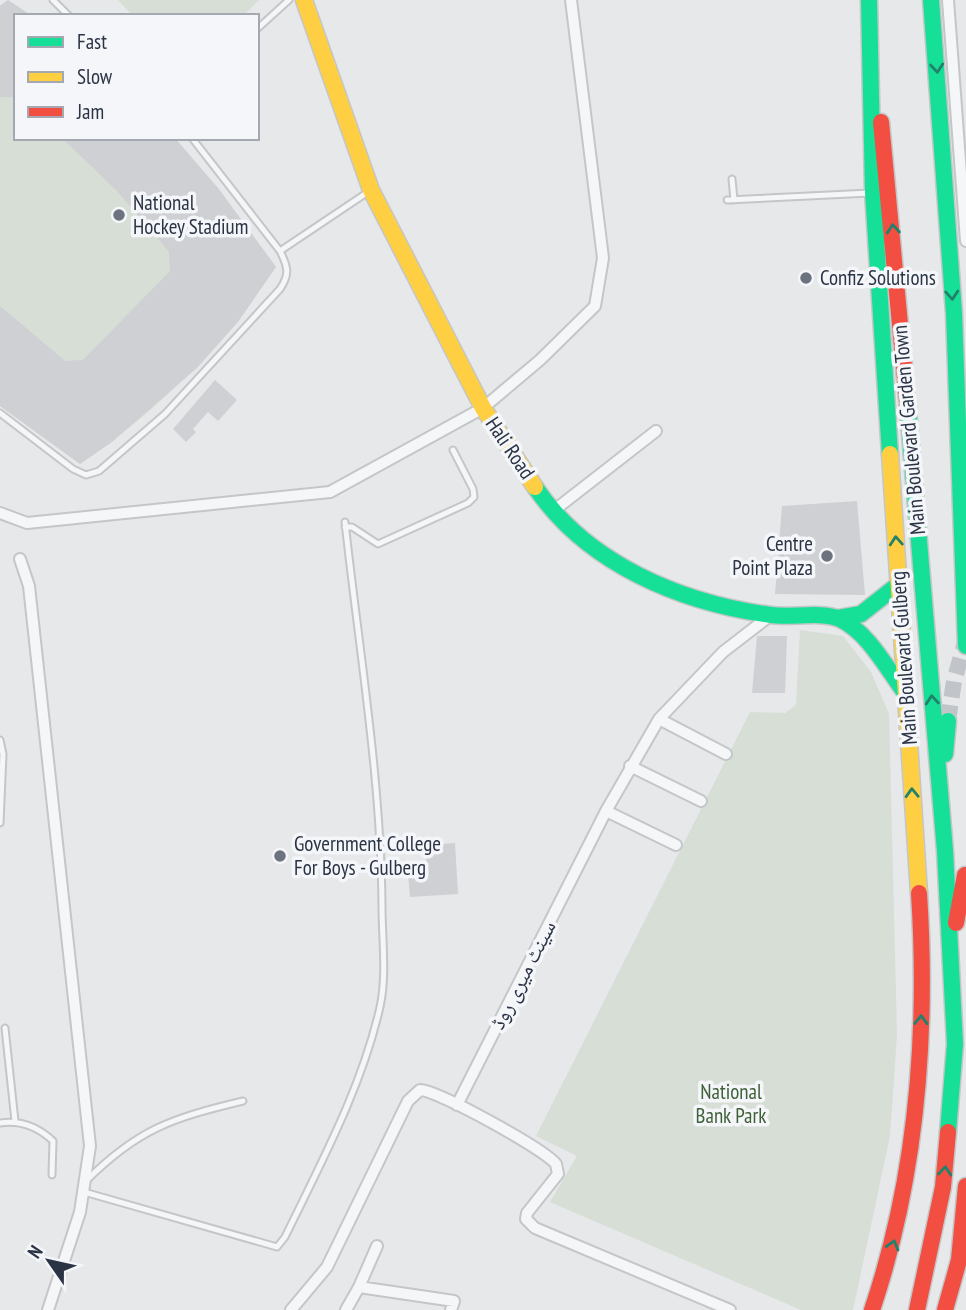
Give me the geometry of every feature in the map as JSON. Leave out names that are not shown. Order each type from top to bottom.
[{"type":"main road","name":"Main Boulevard Gulberg","points":[[869,0],[873,192],[922,946],[921,1048],[912,1160],[902,1214],[874,1310]]},
{"type":"main road","points":[[931,0],[954,313],[966,646]]},
{"type":"main road","name":"Hali Road","points":[[301,1],[371,190],[483,408],[552,512],[605,557],[653,583],[697,598],[771,615],[838,618]]},
{"type":"main road","name":"Main Boulevard Garden Town","points":[[872,51],[890,197],[945,851],[955,1044],[943,1187],[917,1310]]},
{"type":"main road","points":[[838,618],[860,614],[899,584]]},
{"type":"main road","points":[[838,618],[862,635],[907,695]]},
{"type":"main road","points":[[945,851],[948,721]]},
{"type":"main road","points":[[951,950],[965,875]]},
{"type":"main road","points":[[945,1310],[959,1260],[966,1186]]},
{"type":"street","points":[[0,513],[27,523],[330,492],[483,408],[540,360],[595,306],[603,258],[571,0]]},
{"type":"street","points":[[948,0],[966,241]]},
{"type":"street","points":[[552,512],[656,431]]},
{"type":"street","points":[[20,559],[29,586],[90,1146],[85,1187],[48,1310]]},
{"type":"street","name":"سینٹ میری روڈ","points":[[457,1105],[606,811],[659,719],[723,652],[771,615]]},
{"type":"street","points":[[659,719],[726,754]]},
{"type":"street","points":[[630,766],[701,801]]},
{"type":"street","points":[[606,811],[676,845]]},
{"type":"street","points":[[291,1310],[327,1267],[414,1093],[429,1090],[556,1164],[558,1174],[527,1213],[526,1219],[535,1228],[730,1310]]},
{"type":"street","points":[[346,1310],[377,1246]]},
{"type":"street","points":[[359,1287],[454,1301],[451,1310]]},
{"type":"lane","points":[[52,0],[67,14]]},
{"type":"lane","points":[[259,28],[301,1]]},
{"type":"lane","points":[[0,413],[73,469],[86,475],[99,471],[165,414],[280,289],[287,278],[288,267],[280,251],[194,140]]},
{"type":"lane","points":[[732,179],[731,200],[873,192]]},
{"type":"lane","points":[[280,251],[371,190]]},
{"type":"lane","points":[[243,1101],[169,1121],[150,1131],[116,1151],[85,1187],[277,1247],[285,1237],[333,1138],[374,1025],[383,981],[382,836],[345,525],[377,544],[468,503],[474,497],[473,489],[453,450]]},
{"type":"lane","points":[[0,740],[4,754],[0,823]]},
{"type":"lane","points":[[5,1028],[15,1121]]},
{"type":"lane","points":[[0,1123],[15,1121],[44,1132],[53,1141],[52,1175]]},
{"type":"green space","name":"National Hockey Stadium","points":[[8,0],[29,14],[14,14],[14,140],[176,140],[218,188],[276,267],[234,324],[187,375],[136,422],[80,464],[0,406],[0,6]]},
{"type":"green space","points":[[118,0],[259,0],[245,14],[131,14]]},
{"type":"green space","name":"National Bank Park","points":[[800,630],[843,636],[871,672],[889,714],[897,1035],[890,1136],[853,1310],[801,1310],[550,1202],[577,1156],[536,1136],[750,712],[785,713],[796,705]]},
{"type":"building","points":[[8,0],[29,14],[14,14],[14,97],[0,97],[0,6]]},
{"type":"building","points":[[64,140],[177,140],[218,188],[276,267],[238,322],[197,368],[112,442],[80,464],[0,406],[0,306],[65,361],[83,360],[170,271],[169,252],[117,191]]},
{"type":"building","points":[[215,380],[237,400],[218,421],[208,412],[193,429],[196,432],[186,442],[173,429]]},
{"type":"building","points":[[857,501],[865,595],[775,594],[782,506]]},
{"type":"building","points":[[757,636],[787,636],[785,693],[752,693]]},
{"type":"building","points":[[455,843],[458,894],[410,897],[408,873],[427,871],[425,845]]},
{"type":"tunnel","points":[[948,721],[954,681],[966,639]]},
{"type":"traffic: fast","points":[[869,0],[873,192],[890,454]]},
{"type":"traffic: fast","points":[[931,0],[954,313],[966,646]]},
{"type":"traffic: fast","points":[[908,410],[945,851],[955,1044],[948,1132]]},
{"type":"traffic: fast","points":[[535,487],[556,514],[581,538],[609,558],[670,590],[703,601],[771,615],[824,615],[840,619],[869,642],[906,694]]},
{"type":"traffic: fast","points":[[838,618],[861,614],[899,584]]},
{"type":"traffic: fast","points":[[945,754],[948,721]]},
{"type":"traffic: slow","points":[[304,0],[371,190],[483,408],[535,487]]},
{"type":"traffic: slow","points":[[890,454],[919,893]]},
{"type":"traffic: jam","points":[[881,122],[908,410]]},
{"type":"traffic: jam","points":[[956,923],[965,875]]},
{"type":"traffic: jam","points":[[872,1310],[900,1208],[916,1104],[922,999],[919,893]]},
{"type":"traffic: jam","points":[[917,1310],[943,1187],[948,1132]]},
{"type":"traffic: jam","points":[[945,1310],[959,1260],[966,1186]]},
{"type":"place","name":"National Hockey Stadium","points":[[119,215]]},
{"type":"place","name":"Confiz Solutions","points":[[806,278]]},
{"type":"place","name":"Centre Point Plaza","points":[[827,556]]},
{"type":"place","name":"Government College For Boys - Gulberg","points":[[280,856]]}]
